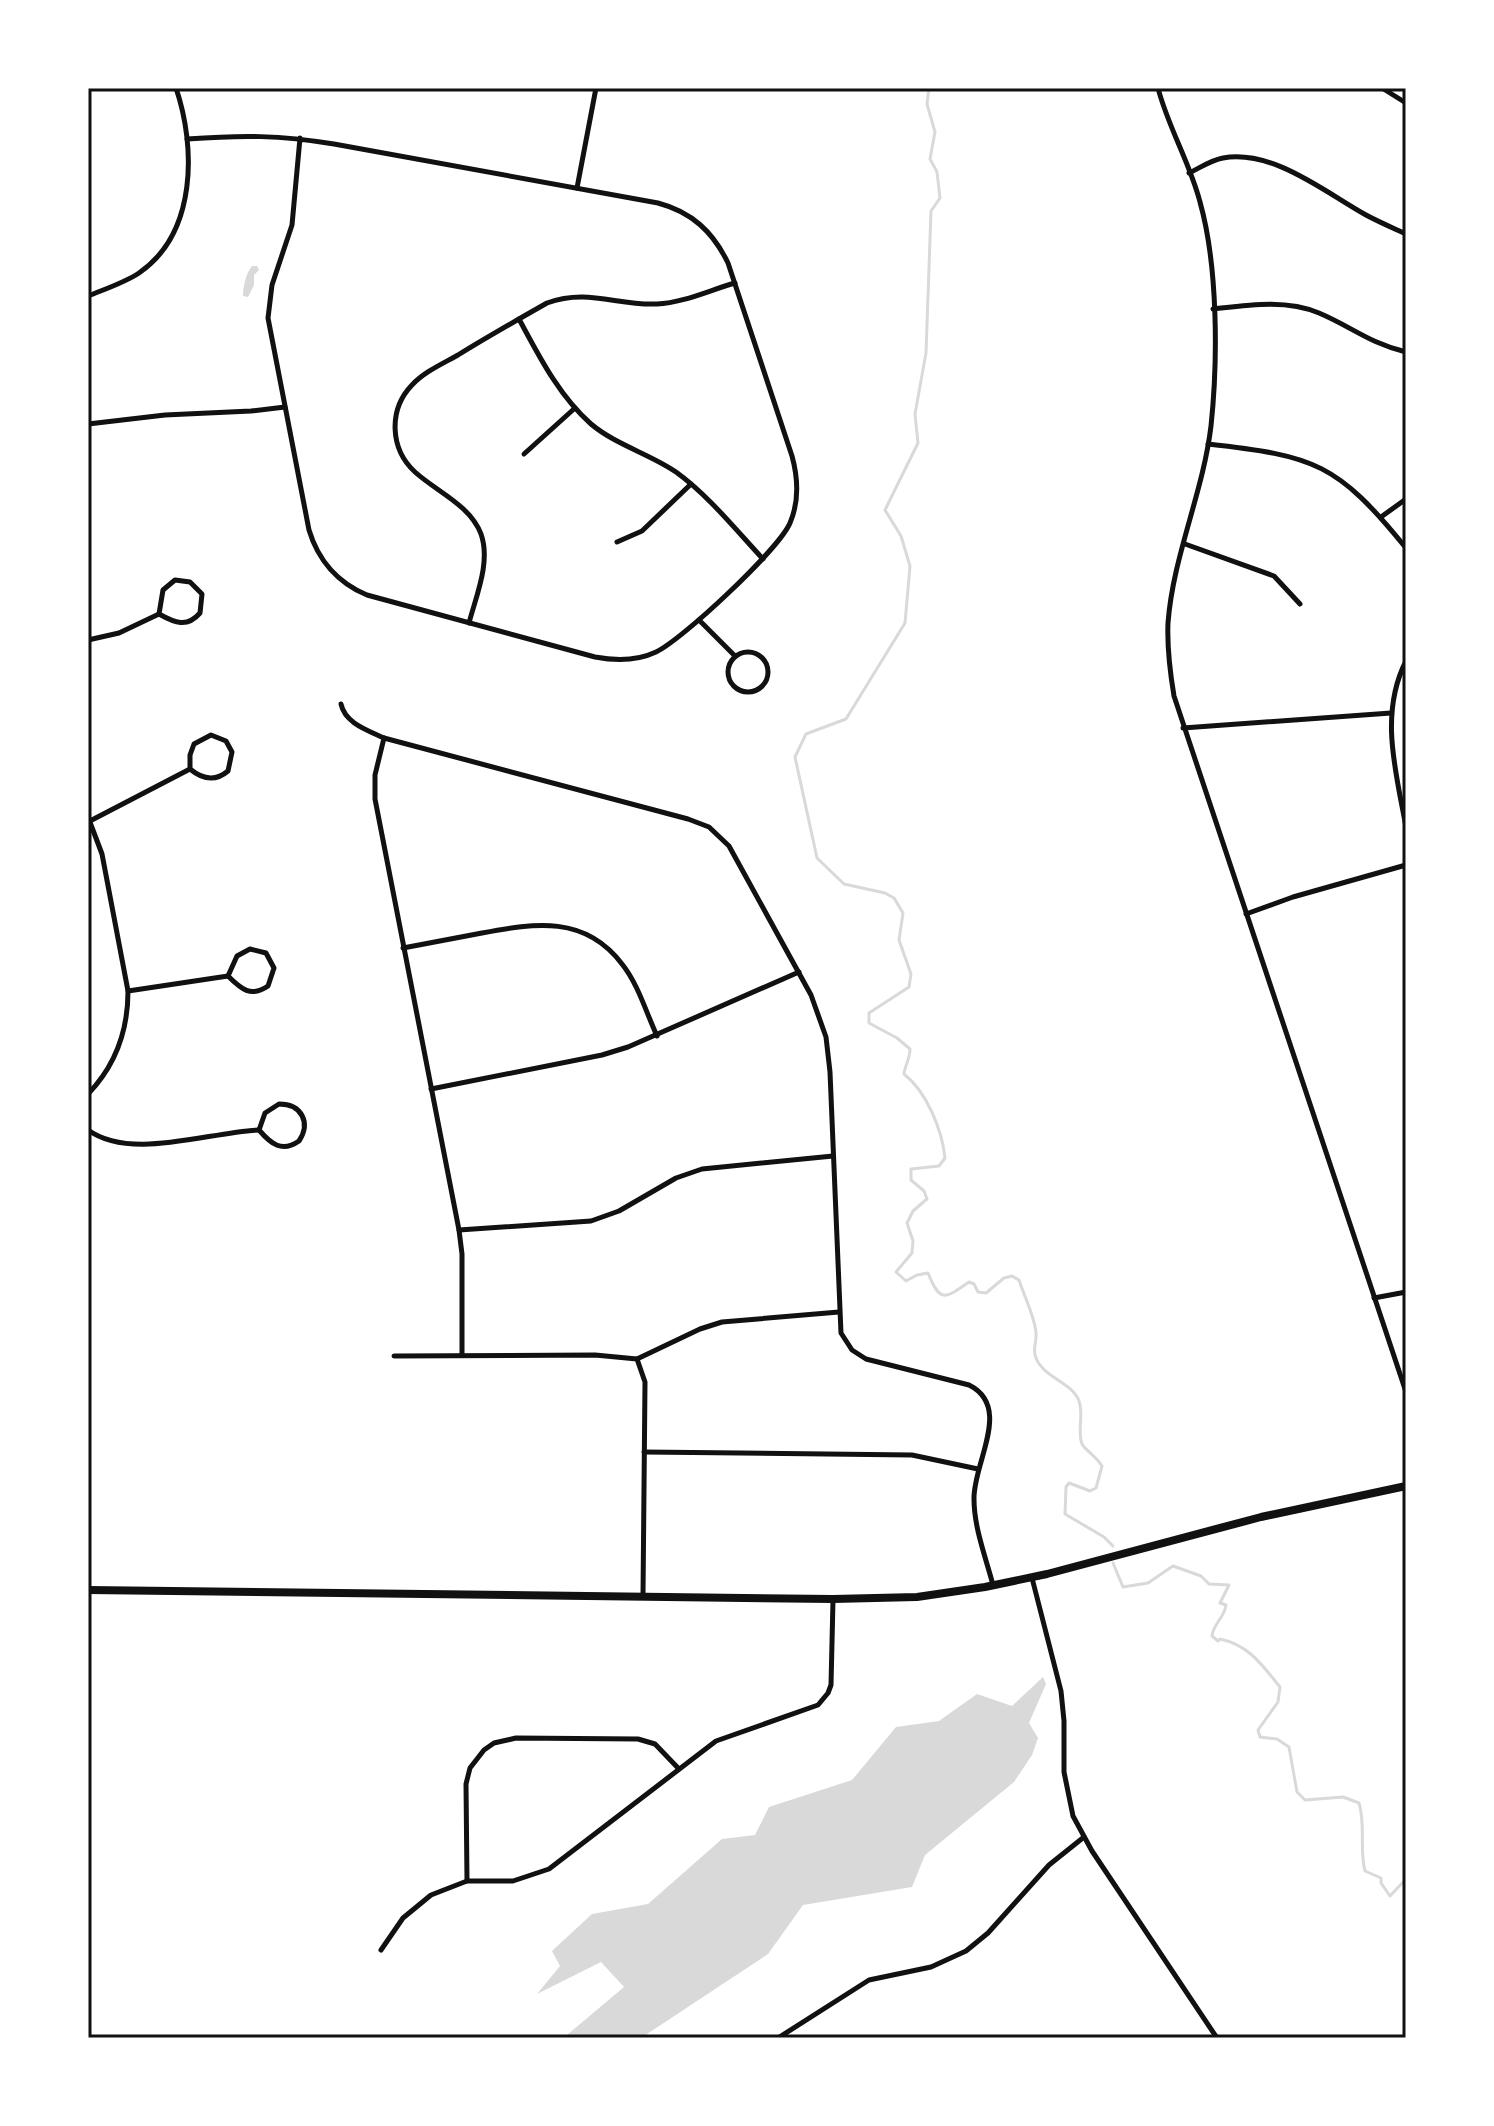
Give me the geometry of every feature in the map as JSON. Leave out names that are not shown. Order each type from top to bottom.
[{"type":"main road","points":[[88,1590],[833,1599],[917,1597],[1032,1578],[1261,1517],[1406,1486]]},
{"type":"street","points":[[88,296],[140,272],[166,244],[179,217],[189,176],[187,139],[176,88]]},
{"type":"street","points":[[577,188],[596,88]]},
{"type":"street","points":[[669,88],[690,88]]},
{"type":"street","points":[[1158,88],[1165,116],[1200,199],[1207,231],[1213,309],[1213,393],[1208,444],[1168,623],[1170,673],[1183,728],[1406,1392]]},
{"type":"street","points":[[1382,88],[1406,103]]},
{"type":"street","points":[[187,139],[261,134],[300,138],[658,203],[691,216],[717,243],[735,283],[797,478],[796,503],[790,524],[779,542],[671,643],[639,658],[614,660],[595,657],[367,595],[350,587],[326,565],[309,530],[268,305],[290,234],[300,138]]},
{"type":"street","points":[[1189,173],[1224,158],[1274,164],[1299,174],[1367,216],[1406,234]]},
{"type":"street","points":[[469,623],[484,564],[481,534],[469,514],[407,464],[399,448],[395,423],[400,402],[419,378],[547,303],[573,296],[593,295],[664,304],[735,283]]},
{"type":"street","points":[[1213,309],[1253,304],[1297,306],[1319,313],[1371,342],[1406,352]]},
{"type":"street","points":[[519,319],[562,393],[575,408],[599,430],[674,471],[691,484],[763,559]]},
{"type":"street","points":[[88,424],[285,407]]},
{"type":"street","points":[[524,454],[575,408]]},
{"type":"street","points":[[1208,444],[1266,450],[1307,460],[1336,475],[1381,517],[1406,548]]},
{"type":"street","points":[[617,542],[642,531],[691,484]]},
{"type":"street","points":[[1381,517],[1406,499]]},
{"type":"street","points":[[1185,544],[1274,576],[1300,604]]},
{"type":"street","points":[[183,580],[199,589],[202,607],[195,619],[176,623],[159,614],[160,596],[168,584],[183,580]]},
{"type":"street","points":[[88,640],[119,633],[159,614]]},
{"type":"street","points":[[699,620],[734,655]]},
{"type":"street","points":[[748,651],[762,657],[769,672],[764,685],[751,692],[734,686],[728,673],[734,655],[748,651]]},
{"type":"street","points":[[1406,661],[1395,687],[1391,713],[1391,739],[1403,790],[1406,827]]},
{"type":"street","points":[[341,704],[342,711],[354,723],[384,738],[673,815],[709,827],[734,853],[816,1005],[826,1037],[841,1333],[856,1354],[872,1361],[969,1385],[981,1393],[989,1404],[991,1416],[974,1490],[974,1509],[993,1585]]},
{"type":"street","points":[[1183,728],[1391,713]]},
{"type":"street","points":[[216,736],[230,746],[233,760],[222,776],[206,778],[190,769],[191,748],[198,739],[216,736]]},
{"type":"street","points":[[384,738],[375,775],[375,799],[459,1230],[462,1254],[462,1354]]},
{"type":"street","points":[[88,1094],[106,1074],[121,1043],[128,1012],[128,991],[102,854],[89,820],[190,769]]},
{"type":"street","points":[[1246,914],[1293,897],[1406,865]]},
{"type":"street","points":[[403,948],[526,924],[572,929],[606,947],[624,966],[657,1036]]},
{"type":"street","points":[[250,949],[266,953],[274,968],[268,986],[257,992],[243,990],[228,976],[237,956],[250,949]]},
{"type":"street","points":[[431,1089],[602,1055],[657,1036],[799,972]]},
{"type":"street","points":[[128,991],[228,976]]},
{"type":"street","points":[[279,1104],[294,1107],[304,1117],[305,1124],[299,1141],[285,1147],[271,1143],[259,1130],[265,1113],[279,1104]]},
{"type":"street","points":[[88,1130],[108,1141],[132,1145],[259,1130]]},
{"type":"street","points":[[459,1230],[591,1221],[619,1211],[676,1178],[702,1169],[833,1156]]},
{"type":"street","points":[[1374,1298],[1406,1292]]},
{"type":"street","points":[[394,1356],[595,1355],[637,1359],[722,1322],[839,1312]]},
{"type":"street","points":[[637,1359],[645,1382],[643,1596]]},
{"type":"street","points":[[644,1452],[912,1455],[978,1469]]},
{"type":"street","points":[[1032,1578],[1061,1691],[1066,1790],[1073,1816],[1217,2038]]},
{"type":"street","points":[[381,1950],[393,1930],[431,1895],[467,1881],[513,1881],[549,1869],[723,1737],[813,1708],[824,1700],[831,1685],[833,1599]]},
{"type":"street","points":[[467,1881],[467,1778],[476,1758],[494,1743],[516,1738],[638,1739],[655,1744],[679,1769]]},
{"type":"street","points":[[778,2038],[869,1980],[931,1967],[966,1951],[988,1933],[1049,1865],[1084,1837]]},
{"type":"shaded area","points":[[252,266],[257,266],[259,270],[254,275],[254,285],[248,297],[243,296],[245,280]]},
{"type":"shaded area","points":[[1043,1677],[1046,1684],[1029,1723],[1038,1738],[1032,1755],[1014,1782],[925,1855],[912,1887],[803,1905],[768,1954],[641,2038],[575,2038],[567,2035],[624,1987],[601,1962],[537,1994],[560,1966],[552,1951],[592,1914],[648,1904],[722,1839],[755,1835],[769,1807],[852,1780],[896,1727],[939,1721],[977,1694],[1012,1706]]},
{"type":"waterway","points":[[929,88],[927,104],[935,132],[930,159],[937,172],[940,198],[931,211],[926,353],[915,414],[918,443],[885,510],[901,536],[910,566],[905,623],[846,719],[806,734],[795,757],[817,858],[844,884],[894,898],[903,913],[899,940],[911,974],[909,987],[869,1013],[869,1023],[910,1049],[904,1074],[920,1091],[932,1112],[945,1158],[939,1166],[911,1169],[911,1180],[924,1191],[927,1199],[913,1211],[907,1223],[913,1241],[912,1253],[896,1272],[906,1281],[928,1273],[936,1289],[944,1295],[969,1282],[978,1292],[986,1293],[1004,1278],[1012,1276],[1019,1280],[1032,1313],[1036,1358],[1079,1401],[1082,1444],[1102,1466],[1096,1488],[1090,1491],[1069,1483],[1066,1487],[1065,1514],[1104,1537],[1113,1546]]},
{"type":"waterway","points":[[1113,1563],[1123,1587],[1148,1583],[1173,1566],[1201,1576],[1209,1584],[1229,1585],[1220,1603],[1226,1605],[1225,1609],[1212,1636],[1247,1651],[1280,1687],[1278,1702],[1258,1730],[1260,1737],[1277,1739],[1289,1747],[1297,1792],[1305,1800],[1343,1797],[1359,1803],[1365,1871],[1381,1878],[1390,1896],[1406,1879]]}]
